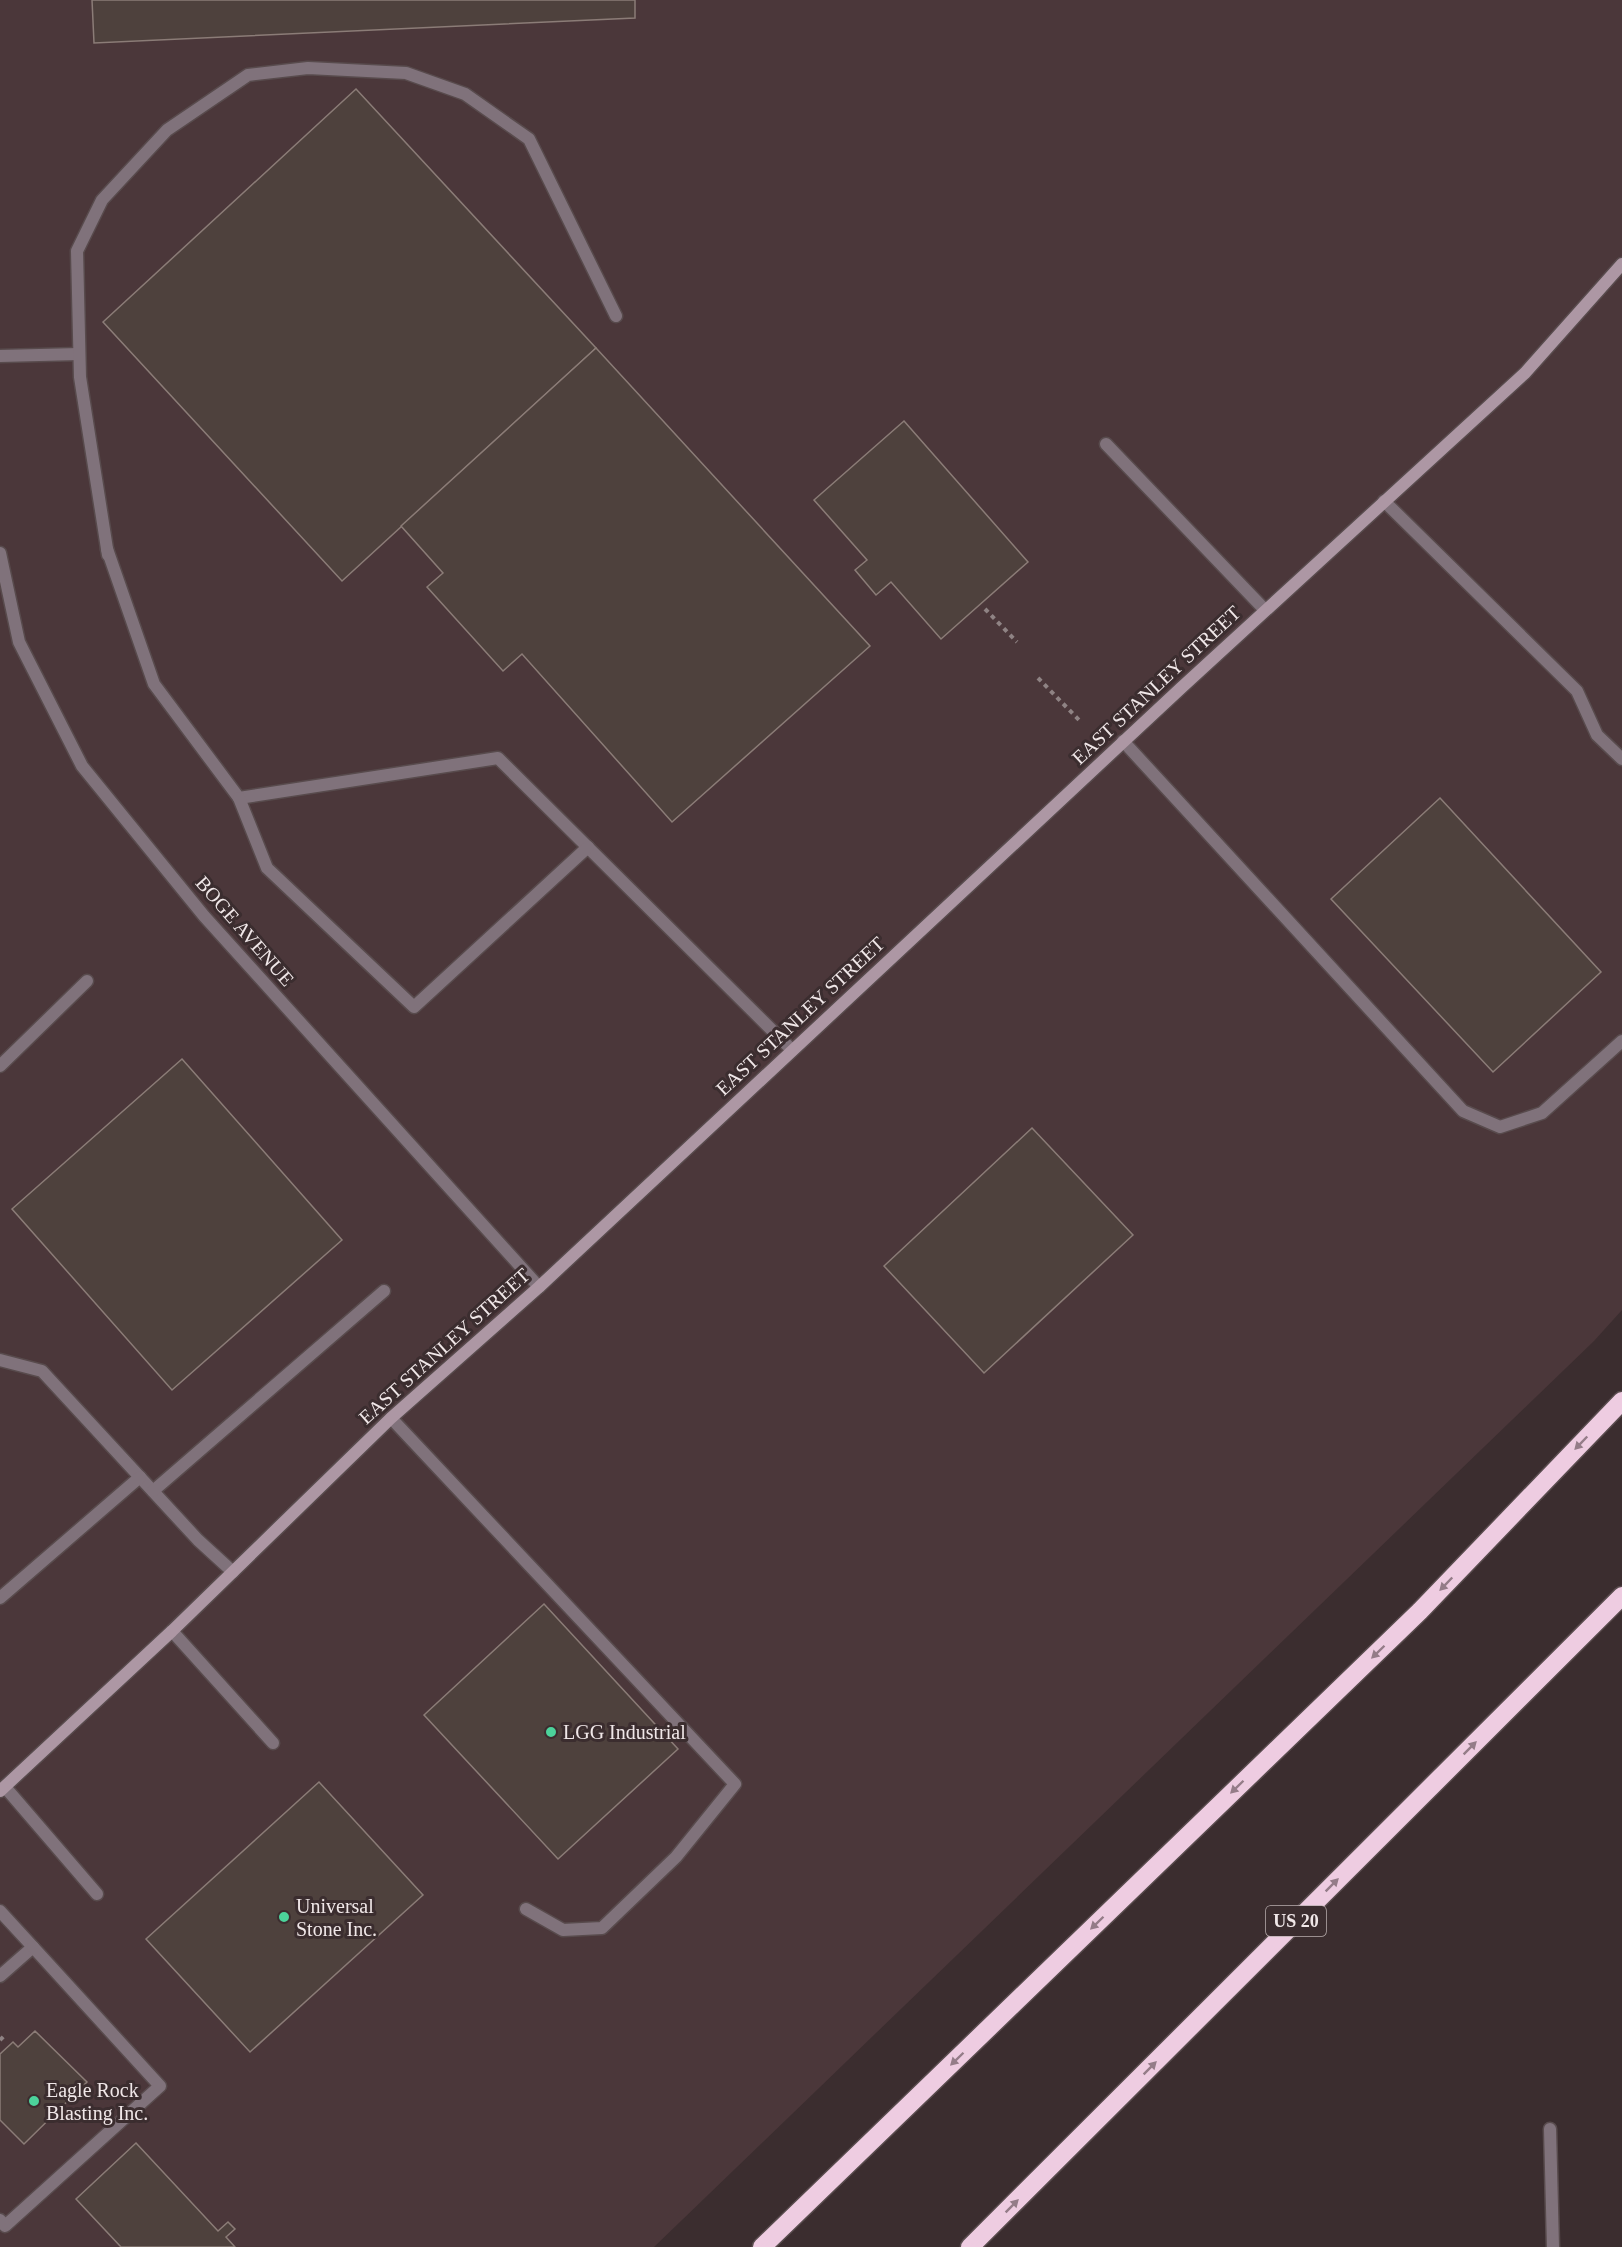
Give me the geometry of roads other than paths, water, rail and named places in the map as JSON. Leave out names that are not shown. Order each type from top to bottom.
[{"type":"highway","points":[[762,2247],[1420,1611],[1622,1401]]},
{"type":"highway","name":"US 20","points":[[970,2247],[1622,1596]]},
{"type":"street","points":[[108,555],[81,388],[77,251],[102,200],[167,130],[248,75],[308,68],[406,73],[465,94],[529,139],[616,316]]},
{"type":"street","name":"EAST STANLEY STREET","points":[[3,1789],[172,1631],[391,1418],[538,1287],[1123,741],[1525,373],[1622,264]]},
{"type":"street","points":[[0,356],[79,354]]},
{"type":"street","points":[[1106,444],[1265,610]]},
{"type":"street","points":[[1384,501],[1577,691],[1597,735],[1622,759]]},
{"type":"street","points":[[105,537],[108,555],[154,684],[239,798],[267,868],[414,1007],[588,847]]},
{"type":"street","name":"BOGE AVENUE","points":[[0,553],[19,642],[82,766],[204,916],[538,1287]]},
{"type":"street","points":[[1123,741],[1463,1111],[1500,1127],[1542,1113],[1622,1041]]},
{"type":"street","points":[[239,798],[498,758],[792,1050]]},
{"type":"street","points":[[0,1066],[87,981]]},
{"type":"street","points":[[153,1491],[384,1291]]},
{"type":"street","points":[[0,1359],[42,1371],[198,1540],[233,1572]]},
{"type":"street","points":[[391,1418],[735,1784],[676,1857],[602,1928],[563,1930],[526,1909]]},
{"type":"street","points":[[0,1599],[140,1477]]},
{"type":"street","points":[[172,1631],[273,1743]]},
{"type":"street","points":[[3,1789],[97,1894]]},
{"type":"street","points":[[0,1911],[160,2086],[5,2226],[0,2220]]},
{"type":"street","points":[[0,1976],[33,1947]]},
{"type":"street","points":[[1550,2129],[1553,2247]]},
{"type":"place","name":"LGG Industrial","points":[[551,1732]]},
{"type":"place","name":"Universal Stone Inc.","points":[[284,1917]]},
{"type":"place","name":"Eagle Rock Blasting Inc.","points":[[34,2101]]}]
